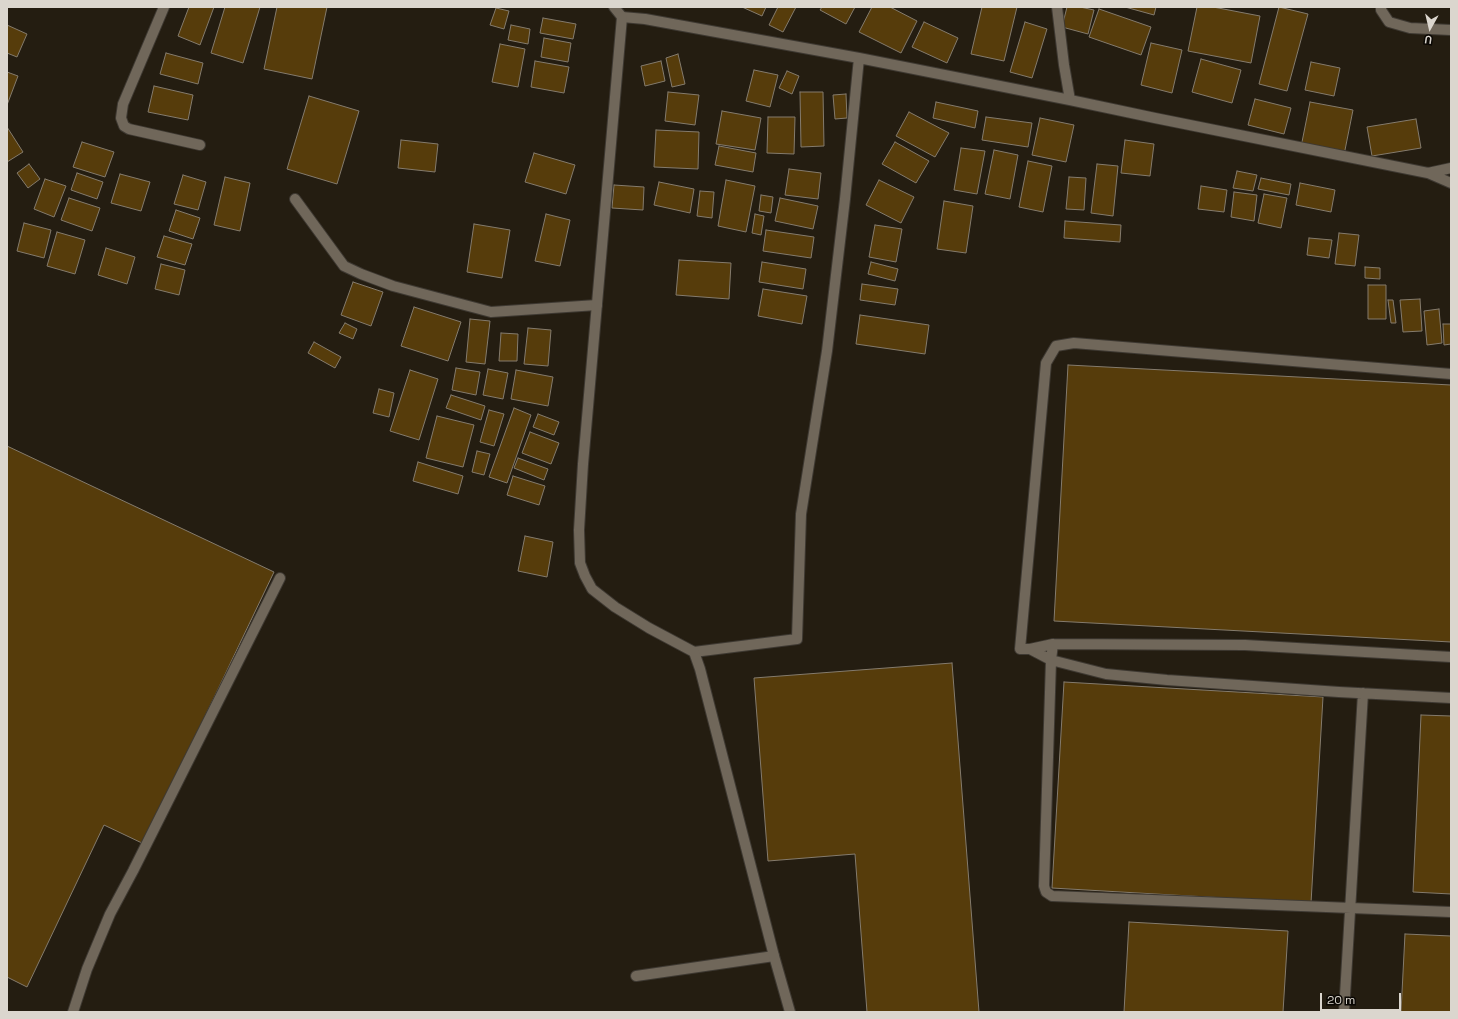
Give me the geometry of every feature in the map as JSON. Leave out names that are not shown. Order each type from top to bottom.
[{"type":"street","points":[[164,7],[123,104],[121,118],[124,126],[129,130],[200,145]]},
{"type":"street","points":[[614,7],[622,17],[580,515],[580,563],[592,589],[615,607],[649,628],[694,652],[797,639],[801,514],[827,351],[845,199],[859,58]]},
{"type":"street","points":[[1057,7],[1070,100]]},
{"type":"street","points":[[1381,7],[1381,10],[1389,22],[1410,28],[1451,30]]},
{"type":"street","points":[[622,17],[645,19],[859,58],[1070,100],[1428,173],[1451,183]]},
{"type":"street","points":[[1428,173],[1451,168]]},
{"type":"street","points":[[295,199],[344,266],[386,283],[491,312],[597,305]]},
{"type":"street","points":[[1451,374],[1074,343],[1056,346],[1046,363],[1020,649],[1030,649],[1052,644],[1245,645],[1451,656]]},
{"type":"street","points":[[72,1012],[87,968],[110,914],[280,578]]},
{"type":"street","points":[[1052,644],[1044,886],[1046,892],[1052,896],[1451,912]]},
{"type":"street","points":[[1030,649],[1051,660],[1106,674],[1167,680],[1451,698]]},
{"type":"street","points":[[694,652],[790,1012]]},
{"type":"street","points":[[1344,1012],[1363,693]]},
{"type":"street","points":[[636,976],[774,956]]},
{"type":"building","points":[[189,7],[214,7],[200,45],[178,36]]},
{"type":"building","points":[[225,7],[260,7],[243,63],[211,53]]},
{"type":"building","points":[[277,7],[327,7],[312,79],[264,69]]},
{"type":"building","points":[[742,7],[766,7],[762,16]]},
{"type":"building","points":[[778,7],[796,7],[783,32],[769,25]]},
{"type":"building","points":[[822,7],[855,7],[846,24],[820,10]]},
{"type":"building","points":[[872,7],[890,7],[917,21],[901,53],[859,32]]},
{"type":"building","points":[[982,7],[1017,7],[1004,61],[971,54]]},
{"type":"building","points":[[1067,7],[1080,7],[1094,10],[1088,34],[1062,27]]},
{"type":"building","points":[[1125,7],[1156,7],[1154,15]]},
{"type":"building","points":[[1197,7],[1213,7],[1260,16],[1251,63],[1188,51]]},
{"type":"building","points":[[1279,7],[1308,14],[1287,91],[1259,84]]},
{"type":"building","points":[[496,8],[509,11],[504,29],[490,25]]},
{"type":"building","points":[[1099,9],[1151,27],[1141,55],[1089,37]]},
{"type":"building","points":[[543,18],[576,24],[573,39],[540,33]]},
{"type":"building","points":[[924,22],[958,38],[947,63],[912,47]]},
{"type":"building","points":[[1025,22],[1047,29],[1032,78],[1010,72]]},
{"type":"building","points":[[7,25],[27,34],[17,57],[7,53]]},
{"type":"building","points":[[511,25],[530,29],[528,44],[508,40]]},
{"type":"building","points":[[544,38],[571,43],[568,62],[541,57]]},
{"type":"building","points":[[1151,43],[1182,50],[1172,93],[1141,85]]},
{"type":"building","points":[[500,44],[525,49],[518,87],[492,82]]},
{"type":"building","points":[[166,53],[203,63],[198,84],[160,74]]},
{"type":"building","points":[[678,54],[685,84],[672,87],[666,58]]},
{"type":"building","points":[[1201,59],[1241,70],[1232,103],[1192,92]]},
{"type":"building","points":[[535,61],[569,67],[564,93],[531,87]]},
{"type":"building","points":[[661,61],[665,81],[645,86],[641,66]]},
{"type":"building","points":[[1311,62],[1340,68],[1334,96],[1305,90]]},
{"type":"building","points":[[754,70],[778,75],[770,107],[746,101]]},
{"type":"building","points":[[787,71],[799,76],[792,94],[779,88]]},
{"type":"building","points":[[7,72],[18,76],[7,105]]},
{"type":"building","points":[[154,86],[193,95],[188,120],[148,112]]},
{"type":"building","points":[[668,92],[699,95],[695,125],[665,121]]},
{"type":"building","points":[[800,92],[823,92],[824,146],[801,147]]},
{"type":"building","points":[[846,94],[847,118],[835,119],[833,95]]},
{"type":"building","points":[[309,96],[359,111],[337,184],[287,169]]},
{"type":"building","points":[[1255,99],[1291,108],[1284,134],[1248,125]]},
{"type":"building","points":[[936,102],[978,111],[975,128],[933,118]]},
{"type":"building","points":[[1310,102],[1353,110],[1344,155],[1301,147]]},
{"type":"building","points":[[722,111],[761,118],[755,150],[716,144]]},
{"type":"building","points":[[909,112],[949,133],[935,157],[896,136]]},
{"type":"building","points":[[768,117],[795,117],[794,154],[767,153]]},
{"type":"building","points":[[986,117],[1032,123],[1028,147],[982,140]]},
{"type":"building","points":[[1040,118],[1074,125],[1066,162],[1032,155]]},
{"type":"building","points":[[1416,119],[1421,148],[1372,156],[1367,127]]},
{"type":"building","points":[[7,127],[23,152],[7,162]]},
{"type":"building","points":[[656,130],[699,132],[698,169],[654,167]]},
{"type":"building","points":[[401,140],[438,144],[435,172],[398,168]]},
{"type":"building","points":[[1125,140],[1154,144],[1150,176],[1121,173]]},
{"type":"building","points":[[82,142],[114,152],[105,177],[73,167]]},
{"type":"building","points":[[895,142],[929,161],[916,183],[882,164]]},
{"type":"building","points":[[719,146],[756,153],[753,172],[715,165]]},
{"type":"building","points":[[961,148],[985,151],[977,194],[954,190]]},
{"type":"building","points":[[994,150],[1018,155],[1010,199],[985,194]]},
{"type":"building","points":[[534,153],[575,165],[566,194],[525,182]]},
{"type":"building","points":[[1028,161],[1052,166],[1043,212],[1019,207]]},
{"type":"building","points":[[29,164],[40,179],[28,188],[17,173]]},
{"type":"building","points":[[1097,164],[1118,166],[1113,216],[1091,213]]},
{"type":"building","points":[[789,169],[821,173],[818,199],[785,195]]},
{"type":"building","points":[[1237,171],[1257,175],[1253,191],[1233,188]]},
{"type":"building","points":[[77,173],[103,182],[97,199],[71,190]]},
{"type":"building","points":[[120,174],[150,182],[141,211],[111,203]]},
{"type":"building","points":[[183,175],[206,182],[198,210],[174,204]]},
{"type":"building","points":[[225,177],[250,183],[240,231],[214,225]]},
{"type":"building","points":[[1069,177],[1086,178],[1084,210],[1066,209]]},
{"type":"building","points":[[1261,178],[1291,184],[1289,195],[1258,189]]},
{"type":"building","points":[[45,179],[66,186],[54,217],[34,209]]},
{"type":"building","points":[[726,180],[755,186],[746,232],[718,226]]},
{"type":"building","points":[[879,180],[914,197],[901,223],[866,205]]},
{"type":"building","points":[[659,182],[694,189],[690,213],[654,205]]},
{"type":"building","points":[[1300,183],[1335,190],[1331,212],[1296,205]]},
{"type":"building","points":[[614,185],[644,187],[643,210],[612,208]]},
{"type":"building","points":[[1201,186],[1227,190],[1224,212],[1198,209]]},
{"type":"building","points":[[700,191],[714,192],[712,218],[697,216]]},
{"type":"building","points":[[1234,192],[1257,195],[1254,221],[1231,217]]},
{"type":"building","points":[[1264,194],[1287,198],[1281,228],[1258,223]]},
{"type":"building","points":[[761,195],[773,197],[771,213],[759,211]]},
{"type":"building","points":[[69,198],[100,208],[92,231],[61,220]]},
{"type":"building","points":[[780,198],[818,206],[813,229],[775,221]]},
{"type":"building","points":[[944,201],[973,206],[966,253],[937,249]]},
{"type":"building","points":[[176,210],[200,218],[193,239],[169,231]]},
{"type":"building","points":[[546,214],[570,220],[560,266],[535,261]]},
{"type":"building","points":[[755,214],[764,216],[761,235],[752,233]]},
{"type":"building","points":[[1065,221],[1121,225],[1120,242],[1064,238]]},
{"type":"building","points":[[24,223],[51,230],[44,258],[17,251]]},
{"type":"building","points":[[474,224],[510,230],[502,278],[467,272]]},
{"type":"building","points":[[875,225],[902,229],[896,262],[869,257]]},
{"type":"building","points":[[766,230],[814,237],[811,258],[763,251]]},
{"type":"building","points":[[57,232],[85,240],[75,274],[47,266]]},
{"type":"building","points":[[1339,233],[1359,235],[1355,266],[1335,264]]},
{"type":"building","points":[[164,236],[192,244],[185,265],[157,257]]},
{"type":"building","points":[[1309,238],[1332,240],[1329,258],[1307,255]]},
{"type":"building","points":[[106,248],[135,257],[127,284],[98,275]]},
{"type":"building","points":[[679,260],[731,263],[729,299],[676,295]]},
{"type":"building","points":[[762,262],[806,269],[803,289],[759,282]]},
{"type":"building","points":[[871,262],[898,269],[895,281],[868,274]]},
{"type":"building","points":[[161,264],[185,270],[179,295],[155,289]]},
{"type":"building","points":[[1365,267],[1380,268],[1380,279],[1365,278]]},
{"type":"building","points":[[353,282],[383,292],[371,326],[341,315]]},
{"type":"building","points":[[862,284],[898,289],[895,305],[860,300]]},
{"type":"building","points":[[1368,285],[1386,285],[1386,319],[1368,319]]},
{"type":"building","points":[[763,289],[807,296],[802,324],[758,316]]},
{"type":"building","points":[[1420,299],[1422,331],[1403,332],[1400,300]]},
{"type":"building","points":[[1388,300],[1393,300],[1396,323],[1391,323]]},
{"type":"building","points":[[414,307],[461,322],[448,361],[401,346]]},
{"type":"building","points":[[1439,309],[1442,343],[1427,345],[1424,311]]},
{"type":"building","points":[[860,315],[929,325],[925,354],[856,344]]},
{"type":"building","points":[[470,319],[490,321],[485,364],[466,362]]},
{"type":"building","points":[[345,323],[357,329],[353,339],[339,333]]},
{"type":"building","points":[[1443,324],[1451,324],[1451,344],[1444,345]]},
{"type":"building","points":[[528,328],[551,330],[548,366],[524,364]]},
{"type":"building","points":[[501,333],[518,334],[517,361],[499,361]]},
{"type":"building","points":[[314,342],[341,357],[335,368],[308,353]]},
{"type":"building","points":[[1068,365],[1451,385],[1451,642],[1054,621]]},
{"type":"building","points":[[456,368],[480,372],[476,395],[452,390]]},
{"type":"building","points":[[488,369],[508,373],[503,399],[483,395]]},
{"type":"building","points":[[410,370],[438,379],[419,440],[390,431]]},
{"type":"building","points":[[516,370],[553,377],[548,406],[511,399]]},
{"type":"building","points":[[379,389],[394,393],[389,417],[373,413]]},
{"type":"building","points":[[451,395],[485,406],[481,420],[446,408]]},
{"type":"building","points":[[514,408],[531,415],[507,483],[489,477]]},
{"type":"building","points":[[489,410],[504,414],[494,446],[480,442]]},
{"type":"building","points":[[538,414],[559,422],[554,435],[533,427]]},
{"type":"building","points":[[437,416],[474,425],[463,467],[426,458]]},
{"type":"building","points":[[530,432],[559,443],[551,464],[522,453]]},
{"type":"building","points":[[7,446],[274,572],[144,844],[104,825],[27,987],[7,977]]},
{"type":"building","points":[[477,451],[490,454],[484,475],[472,472]]},
{"type":"building","points":[[518,458],[548,469],[544,480],[514,468]]},
{"type":"building","points":[[418,462],[463,476],[458,494],[413,481]]},
{"type":"building","points":[[513,476],[545,486],[539,505],[507,495]]},
{"type":"building","points":[[525,536],[553,542],[547,577],[518,571]]},
{"type":"building","points":[[952,663],[979,1012],[867,1012],[855,854],[768,861],[754,678]]},
{"type":"building","points":[[1064,682],[1323,697],[1311,903],[1052,888]]},
{"type":"building","points":[[1421,715],[1451,716],[1451,894],[1413,892]]},
{"type":"building","points":[[1129,922],[1288,931],[1283,1012],[1124,1012]]},
{"type":"building","points":[[1405,934],[1451,936],[1451,1012],[1401,1012]]}]
